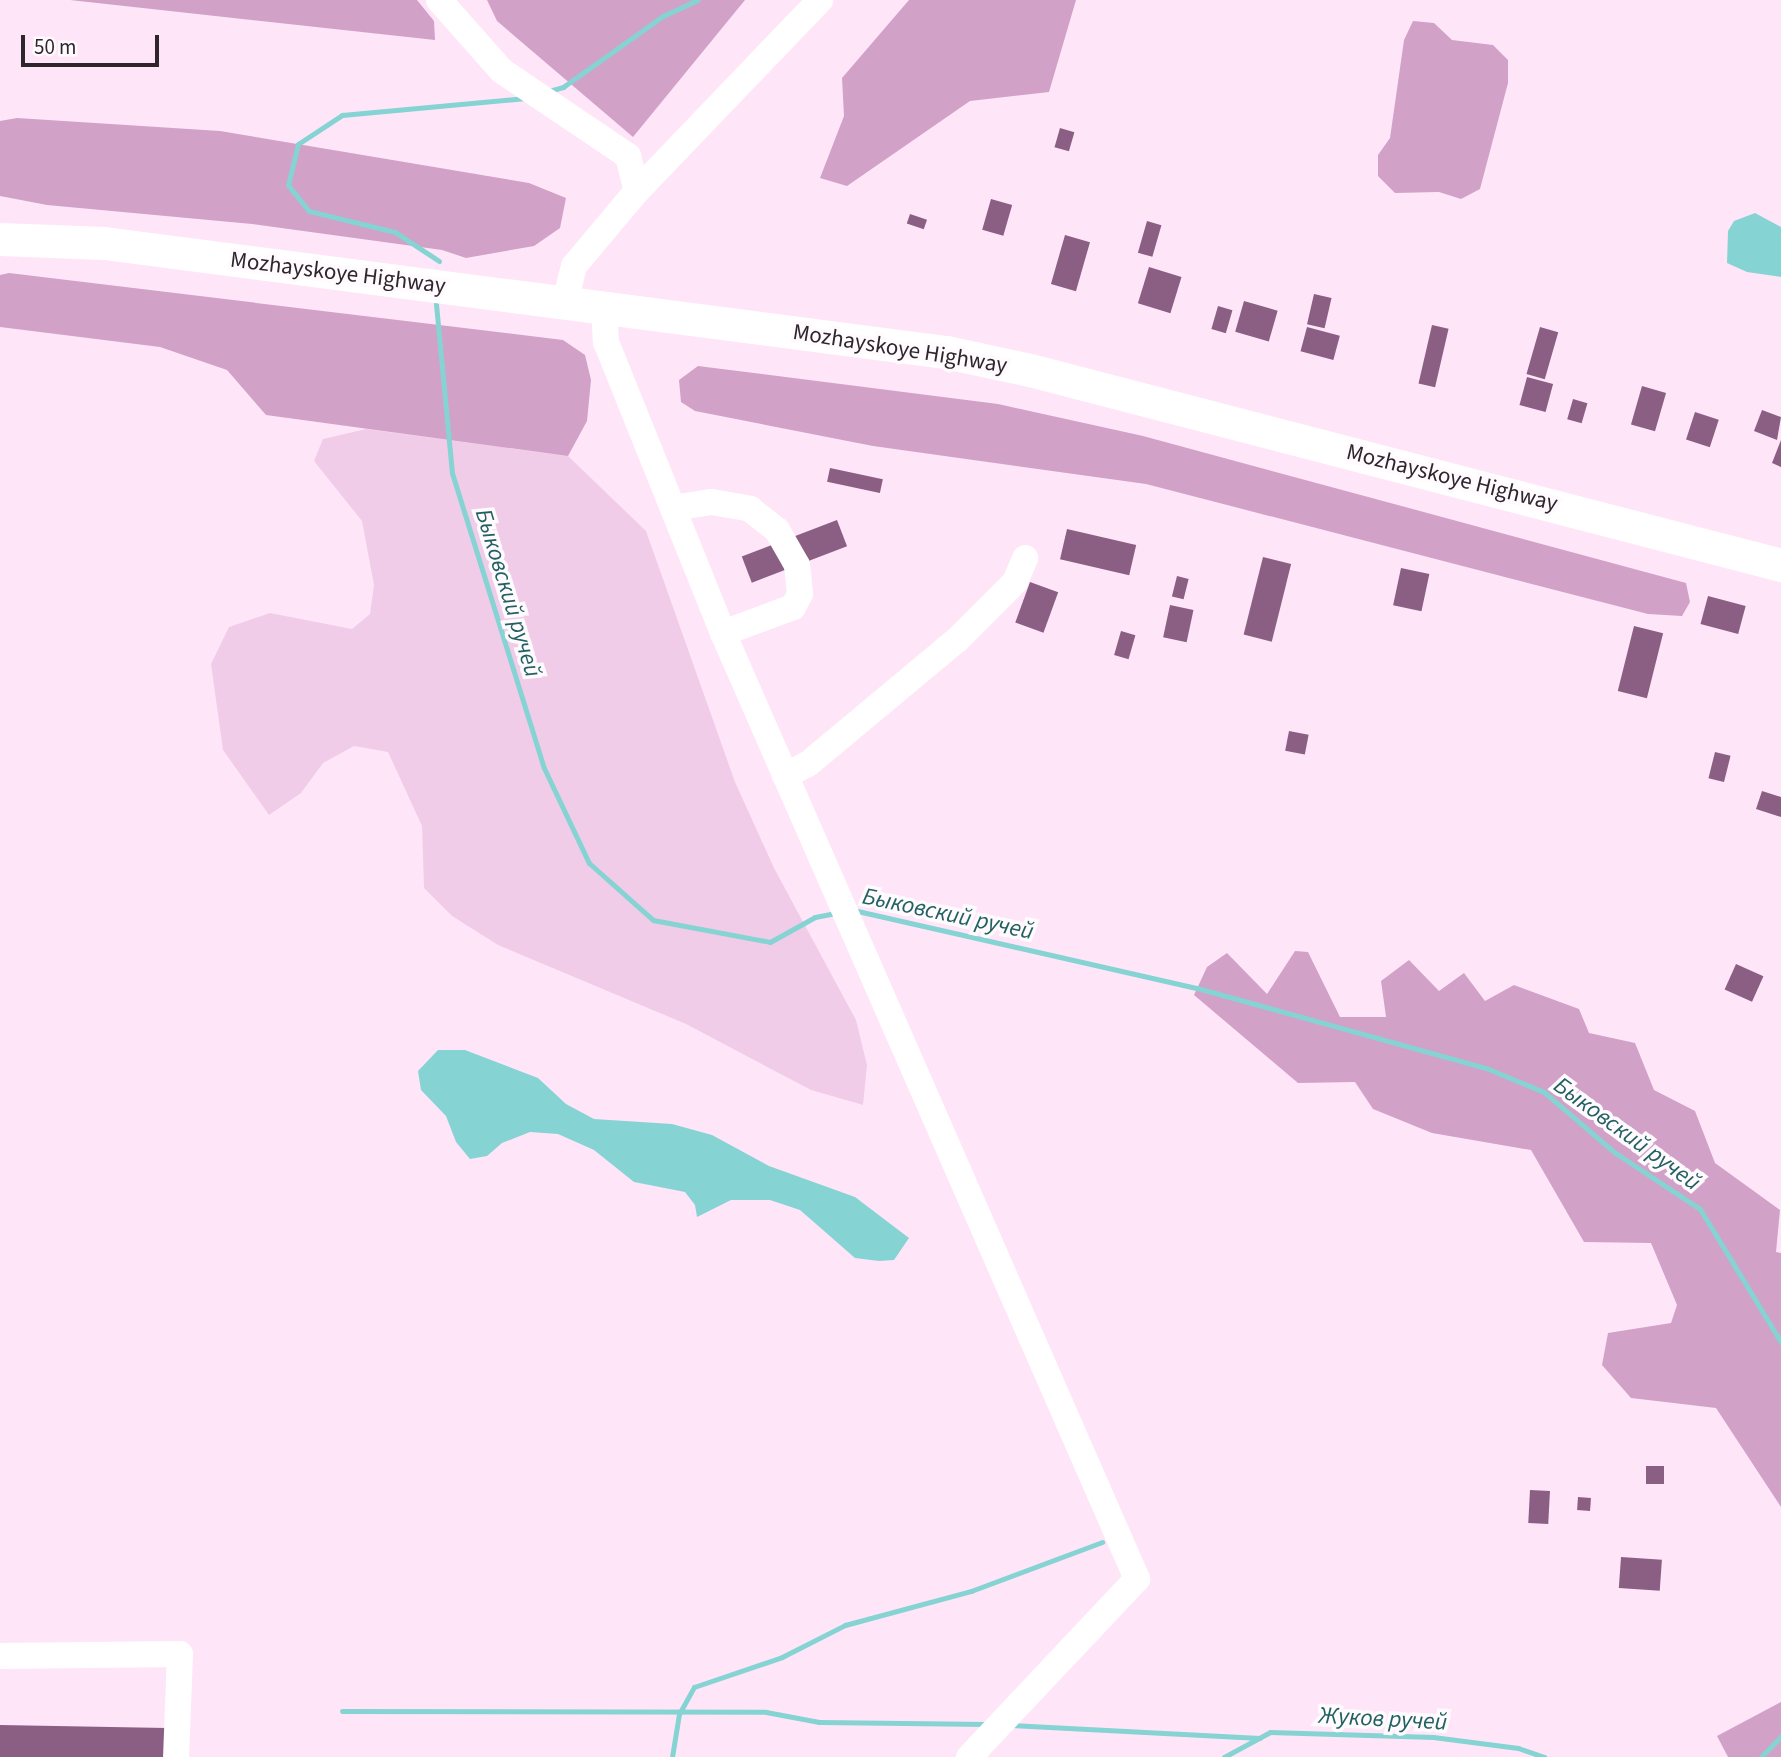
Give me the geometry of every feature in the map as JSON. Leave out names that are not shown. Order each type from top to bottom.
[{"type":"main road","name":"Mozhayskoye Highway","points":[[0,239],[104,243],[989,360],[1781,565]]},
{"type":"street","points":[[439,0],[502,71],[628,156],[637,191]]},
{"type":"street","points":[[565,302],[574,266],[637,191],[820,0]]},
{"type":"street","points":[[604,307],[606,342],[723,633],[1138,1579],[969,1757]]},
{"type":"street","points":[[673,508],[712,502],[750,509],[777,530],[797,565],[800,594],[793,607],[723,633]]},
{"type":"street","points":[[785,776],[808,764],[957,640],[1015,582],[1025,558]]},
{"type":"street","points":[[0,1656],[180,1654],[176,1757]]},
{"type":"shaded area","points":[[70,0],[417,0],[434,21],[435,40]]},
{"type":"shaded area","points":[[487,0],[745,0],[633,137],[497,21]]},
{"type":"shaded area","points":[[909,0],[1076,0],[1049,92],[970,101],[847,186],[820,178],[844,116],[842,78]]},
{"type":"shaded area","points":[[1413,21],[1434,23],[1452,40],[1493,45],[1508,60],[1508,83],[1480,189],[1461,199],[1439,192],[1395,193],[1378,176],[1378,155],[1390,138],[1404,40]]},
{"type":"shaded area","points":[[17,118],[220,131],[529,183],[566,198],[560,228],[534,246],[466,258],[442,250],[252,224],[47,205],[0,196],[0,121]]},
{"type":"shaded area","points":[[1755,213],[1781,227],[1781,277],[1747,272],[1727,263],[1728,231],[1734,221]]},
{"type":"shaded area","points":[[9,273],[563,340],[585,355],[591,380],[587,421],[568,456],[266,415],[227,370],[160,347],[0,327],[0,275]]},
{"type":"shaded area","points":[[698,366],[998,404],[1143,436],[1686,583],[1690,602],[1682,616],[1648,614],[1146,484],[873,446],[695,411],[681,402],[679,380]]},
{"type":"shaded area","points":[[366,429],[568,456],[646,531],[735,782],[774,868],[856,1020],[867,1065],[863,1105],[811,1090],[686,1024],[498,945],[452,916],[424,888],[422,826],[388,752],[354,746],[323,763],[301,793],[269,815],[223,750],[211,664],[229,627],[270,613],[352,629],[370,614],[374,585],[362,521],[314,461],[323,439]]},
{"type":"shaded area","points":[[1295,951],[1308,952],[1340,1017],[1386,1017],[1381,981],[1409,960],[1439,991],[1464,973],[1485,1001],[1514,985],[1579,1009],[1589,1033],[1635,1043],[1654,1090],[1695,1111],[1715,1163],[1780,1210],[1776,1252],[1781,1253],[1781,1507],[1716,1408],[1631,1398],[1602,1365],[1608,1333],[1671,1323],[1677,1305],[1651,1243],[1584,1242],[1531,1150],[1432,1133],[1373,1109],[1355,1082],[1298,1083],[1194,995],[1207,967],[1227,953],[1267,994]]},
{"type":"shaded area","points":[[438,1050],[465,1050],[538,1078],[566,1104],[594,1119],[672,1124],[712,1135],[769,1166],[855,1197],[909,1238],[894,1260],[879,1261],[855,1258],[800,1210],[770,1200],[731,1200],[697,1217],[695,1205],[685,1192],[634,1182],[594,1150],[558,1134],[530,1132],[502,1143],[487,1156],[470,1159],[456,1142],[446,1116],[421,1090],[418,1071]]},
{"type":"shaded area","points":[[1781,1702],[1781,1757],[1728,1757],[1717,1736]]},
{"type":"building","points":[[1060,128],[1074,132],[1069,151],[1054,147]]},
{"type":"building","points":[[991,199],[1012,205],[1003,236],[982,230]]},
{"type":"building","points":[[910,214],[927,220],[924,229],[907,223]]},
{"type":"building","points":[[1147,221],[1161,225],[1152,257],[1138,253]]},
{"type":"building","points":[[1065,235],[1090,242],[1076,291],[1051,284]]},
{"type":"building","points":[[1149,267],[1182,277],[1170,313],[1138,303]]},
{"type":"building","points":[[1314,294],[1332,298],[1325,328],[1307,324]]},
{"type":"building","points":[[1244,301],[1278,311],[1269,341],[1235,332]]},
{"type":"building","points":[[1218,306],[1232,310],[1226,333],[1211,329]]},
{"type":"building","points":[[1432,325],[1449,329],[1435,387],[1419,383]]},
{"type":"building","points":[[1307,327],[1340,336],[1333,360],[1301,351]]},
{"type":"building","points":[[1540,327],[1558,332],[1545,379],[1526,374]]},
{"type":"building","points":[[1527,377],[1553,384],[1546,412],[1519,405]]},
{"type":"building","points":[[1642,386],[1666,393],[1655,431],[1631,424]]},
{"type":"building","points":[[1573,399],[1587,403],[1582,423],[1567,419]]},
{"type":"building","points":[[1762,410],[1781,417],[1777,440],[1754,431]]},
{"type":"building","points":[[1695,412],[1719,420],[1710,447],[1686,440]]},
{"type":"building","points":[[1781,440],[1781,467],[1772,463]]},
{"type":"building","points":[[830,468],[883,479],[880,493],[827,482]]},
{"type":"building","points":[[837,520],[847,546],[752,583],[742,557]]},
{"type":"building","points":[[1067,529],[1136,545],[1129,575],[1060,559]]},
{"type":"building","points":[[1263,557],[1291,564],[1272,642],[1244,635]]},
{"type":"building","points":[[1401,568],[1429,574],[1421,611],[1393,605]]},
{"type":"building","points":[[1177,576],[1189,579],[1184,599],[1172,596]]},
{"type":"building","points":[[1030,582],[1058,592],[1043,633],[1015,622]]},
{"type":"building","points":[[1708,596],[1746,606],[1738,634],[1700,624]]},
{"type":"building","points":[[1170,605],[1193,610],[1187,642],[1163,637]]},
{"type":"building","points":[[1634,626],[1663,633],[1647,698],[1618,691]]},
{"type":"building","points":[[1121,631],[1135,635],[1129,659],[1114,655]]},
{"type":"building","points":[[1289,731],[1309,735],[1305,754],[1285,751]]},
{"type":"building","points":[[1715,752],[1731,756],[1724,782],[1708,778]]},
{"type":"building","points":[[1762,791],[1781,797],[1781,817],[1756,809]]},
{"type":"building","points":[[1736,964],[1763,976],[1752,1002],[1725,990]]},
{"type":"building","points":[[1646,1466],[1664,1466],[1664,1484],[1646,1484]]},
{"type":"building","points":[[1530,1490],[1550,1491],[1548,1524],[1528,1523]]},
{"type":"building","points":[[1578,1497],[1591,1498],[1590,1511],[1577,1510]]},
{"type":"building","points":[[1621,1557],[1662,1560],[1660,1591],[1619,1588]]},
{"type":"building","points":[[0,1725],[167,1728],[166,1757],[0,1757]]},
{"type":"waterway","name":"Быковский ручей","points":[[549,91],[563,87],[663,16],[698,0]]},
{"type":"waterway","name":"Быковский ручей","points":[[439,261],[395,232],[309,211],[288,185],[298,144],[342,115],[526,98]]},
{"type":"waterway","name":"Быковский ручей","points":[[436,304],[452,473],[544,768],[589,863],[653,920],[770,942],[815,917],[836,913]]},
{"type":"waterway","name":"Быковский ручей","points":[[853,910],[1197,988],[1486,1068],[1544,1092],[1614,1152],[1700,1209],[1781,1342]]},
{"type":"waterway","points":[[672,1757],[679,1714],[694,1687],[782,1657],[845,1625],[971,1591],[1102,1542]]},
{"type":"waterway","points":[[342,1711],[766,1712],[819,1722],[987,1724]]},
{"type":"waterway","points":[[1011,1725],[1260,1738]]},
{"type":"waterway","name":"Жуков ручей","points":[[1224,1757],[1270,1732],[1433,1737],[1518,1748],[1544,1757]]},
{"type":"waterway","name":"Жуков ручей","points":[[1761,1757],[1781,1736]]}]
